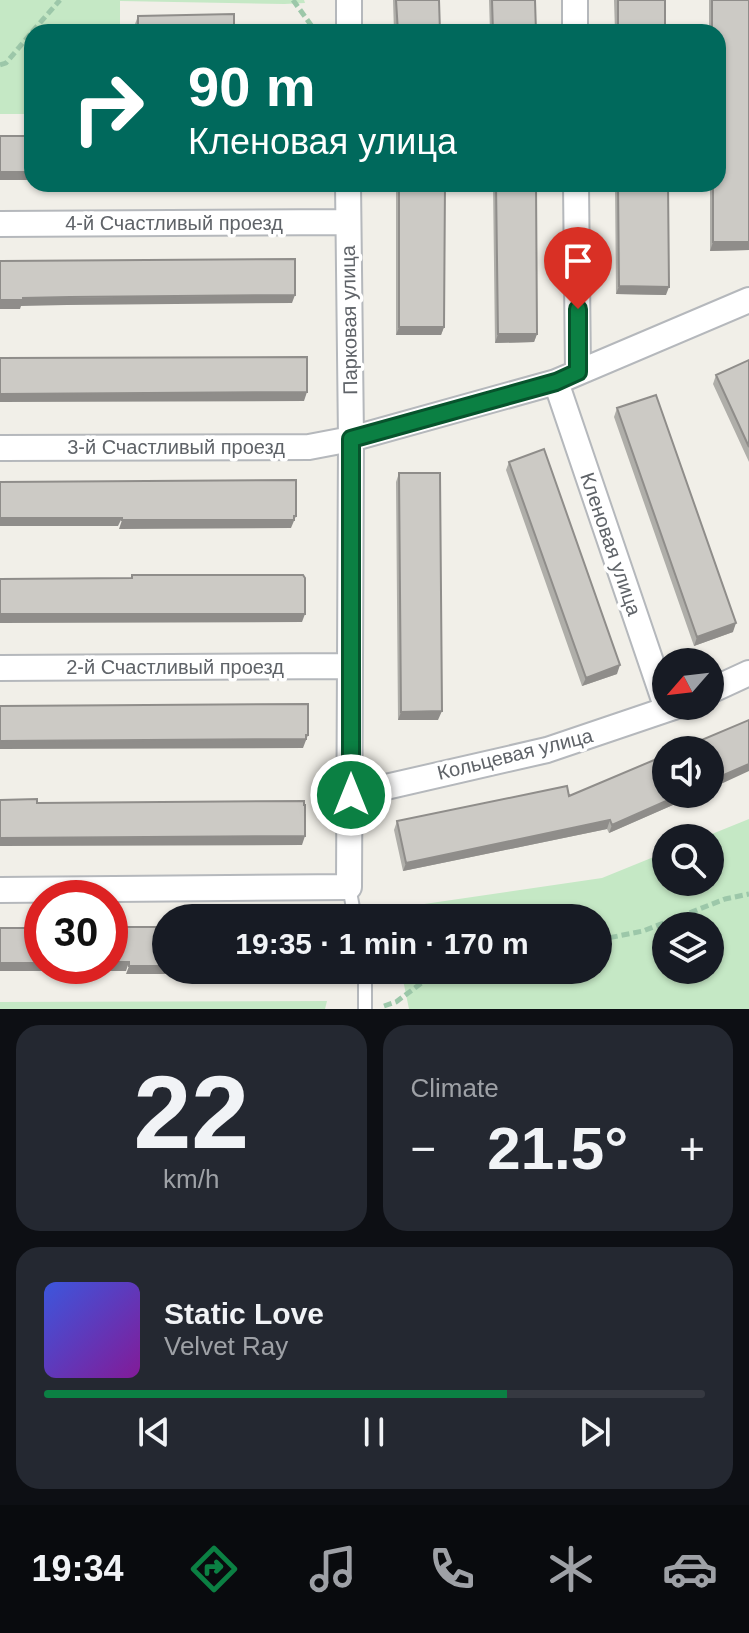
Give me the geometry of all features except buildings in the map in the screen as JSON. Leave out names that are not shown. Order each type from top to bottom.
[{"type":"street","points":[[349,0],[349,24]]},
{"type":"street","points":[[575,0],[575,24]]},
{"type":"street","name":"Парковая улица","points":[[348,192],[351,439],[349,887]]},
{"type":"street","name":"Кленовая улица","points":[[576,192],[567,377],[652,652]]},
{"type":"street","name":"4-й Счастливый проезд","points":[[0,224],[348,222]]},
{"type":"street","points":[[351,439],[567,377],[749,300]]},
{"type":"street","name":"3-й Счастливый проезд","points":[[0,448],[309,447],[351,439]]},
{"type":"street","name":"2-й Счастливый проезд","points":[[0,668],[350,666]]},
{"type":"street","points":[[724,685],[749,673]]},
{"type":"street","name":"Кольцевая улица","points":[[351,795],[547,750],[652,713]]},
{"type":"street","points":[[0,890],[349,887]]},
{"type":"lane","points":[[349,887],[352,904]]},
{"type":"lane","points":[[365,984],[365,1009]]},
{"type":"path","points":[[39,24],[60,0]]},
{"type":"path","points":[[293,0],[310,24]]},
{"type":"path","points":[[0,65],[6,63],[24,42]]},
{"type":"path","points":[[612,937],[643,931],[725,899],[749,894]]},
{"type":"path","points":[[376,1009],[395,1006],[422,984]]},
{"type":"green space","points":[[0,0],[304,0],[305,3],[284,4],[120,1],[120,24],[24,24],[24,114],[0,114]]},
{"type":"green space","points":[[749,819],[749,1009],[409,1009],[404,984],[612,984],[612,904],[424,904],[602,878],[652,858],[652,896],[724,896],[724,829]]},
{"type":"green space","points":[[327,1001],[325,1009],[0,1009],[0,1002]]},
{"type":"route","points":[[351,795],[351,439],[556,382],[578,372],[578,309]]}]
